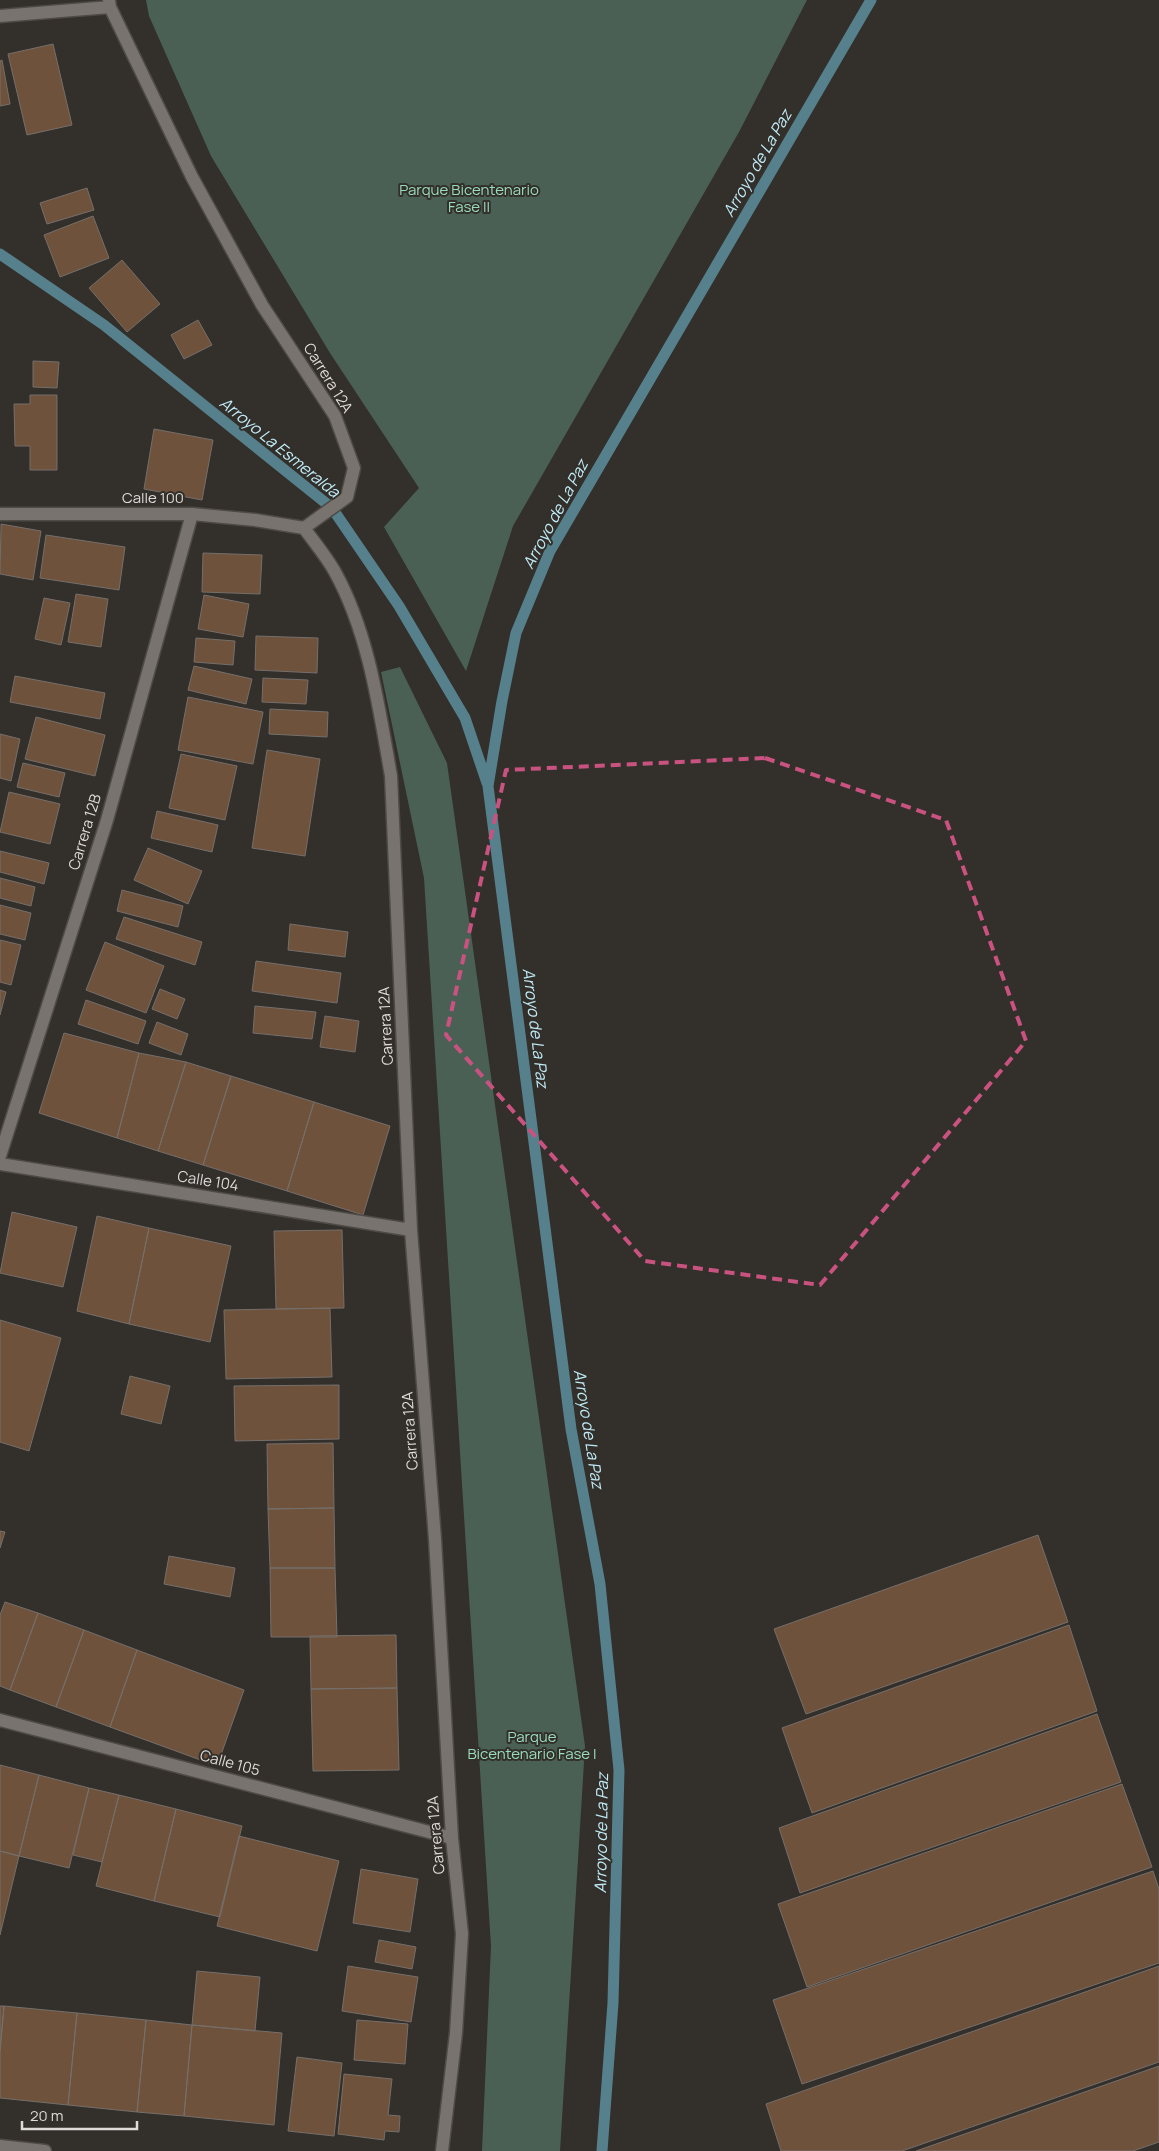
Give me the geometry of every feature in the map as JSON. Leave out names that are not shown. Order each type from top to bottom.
[{"type":"street","points":[[0,16],[110,4]]},
{"type":"street","name":"Carrera 12A","points":[[110,4],[192,177],[262,305],[335,416],[354,468],[347,496],[304,528],[335,572],[359,625],[378,703],[391,776],[412,1230],[435,1539],[452,1838],[462,1934],[456,2033],[442,2151]]},
{"type":"street","name":"Calle 100","points":[[0,514],[192,514],[255,520],[304,528]]},
{"type":"street","name":"Carrera 12B","points":[[0,1156],[106,820],[192,514]]},
{"type":"street","name":"Calle 104","points":[[0,1164],[412,1230]]},
{"type":"street","name":"Calle 105","points":[[0,1720],[452,1838]]},
{"type":"street","points":[[0,2146],[45,2151]]},
{"type":"highlighted area","points":[[765,758],[946,820],[1026,1041],[820,1285],[645,1261],[446,1035],[506,770]]},
{"type":"green space","name":"Parque Bicentenario Fase II","points":[[146,0],[807,0],[739,132],[513,526],[466,671],[384,527],[419,488],[330,353],[211,156],[149,16]]},
{"type":"green space","name":"Parque Bicentenario Fase I","points":[[400,667],[447,763],[585,1746],[560,2151],[482,2151],[491,1946],[424,878],[381,672]]},
{"type":"building","points":[[53,44],[72,125],[27,135],[8,54]]},
{"type":"building","points":[[2,60],[10,104],[0,106],[0,61]]},
{"type":"building","points":[[87,188],[94,210],[47,224],[40,203]]},
{"type":"building","points":[[93,216],[109,258],[60,277],[44,235]]},
{"type":"building","points":[[122,260],[160,304],[127,332],[89,288]]},
{"type":"building","points":[[198,320],[212,345],[184,359],[171,335]]},
{"type":"building","points":[[33,361],[59,362],[57,388],[33,387]]},
{"type":"building","points":[[30,395],[57,395],[57,470],[30,470],[30,446],[15,446],[14,404],[30,404]]},
{"type":"building","points":[[154,429],[213,440],[202,500],[144,489]]},
{"type":"building","points":[[1,524],[41,531],[33,580],[0,574]]},
{"type":"building","points":[[46,535],[125,547],[119,590],[40,578]]},
{"type":"building","points":[[203,553],[262,555],[260,594],[202,592]]},
{"type":"building","points":[[76,594],[108,599],[101,647],[68,642]]},
{"type":"building","points":[[204,595],[249,604],[243,637],[198,629]]},
{"type":"building","points":[[44,598],[70,603],[61,645],[35,639]]},
{"type":"building","points":[[256,636],[318,638],[317,673],[255,670]]},
{"type":"building","points":[[196,638],[235,641],[233,665],[194,662]]},
{"type":"building","points":[[194,666],[252,679],[246,704],[188,690]]},
{"type":"building","points":[[15,676],[105,693],[100,719],[10,702]]},
{"type":"building","points":[[263,678],[308,680],[306,704],[262,702]]},
{"type":"building","points":[[188,697],[263,712],[253,764],[178,750]]},
{"type":"building","points":[[270,709],[328,712],[327,737],[269,734]]},
{"type":"building","points":[[36,717],[105,735],[95,776],[25,759]]},
{"type":"building","points":[[0,734],[20,739],[11,781],[0,778]]},
{"type":"building","points":[[267,750],[320,759],[305,856],[252,848]]},
{"type":"building","points":[[181,754],[237,766],[225,820],[169,808]]},
{"type":"building","points":[[23,763],[65,773],[59,797],[17,787]]},
{"type":"building","points":[[9,792],[60,804],[50,844],[0,832]]},
{"type":"building","points":[[157,811],[218,825],[212,852],[151,838]]},
{"type":"building","points":[[148,848],[202,871],[188,904],[134,880]]},
{"type":"building","points":[[0,851],[49,863],[44,884],[0,872]]},
{"type":"building","points":[[0,878],[35,887],[31,906],[0,898]]},
{"type":"building","points":[[122,890],[183,906],[178,927],[117,911]]},
{"type":"building","points":[[0,905],[31,913],[25,940],[0,934]]},
{"type":"building","points":[[124,917],[202,942],[195,965],[116,939]]},
{"type":"building","points":[[290,924],[348,932],[345,957],[288,950]]},
{"type":"building","points":[[0,940],[21,945],[11,985],[0,982]]},
{"type":"building","points":[[105,942],[164,966],[146,1013],[86,990]]},
{"type":"building","points":[[256,961],[341,973],[337,1003],[252,991]]},
{"type":"building","points":[[160,989],[185,999],[177,1019],[152,1009]]},
{"type":"building","points":[[0,990],[6,992],[0,1015]]},
{"type":"building","points":[[86,1000],[146,1021],[138,1044],[78,1024]]},
{"type":"building","points":[[255,1006],[316,1012],[312,1039],[253,1033]]},
{"type":"building","points":[[325,1016],[359,1021],[355,1052],[320,1047]]},
{"type":"building","points":[[157,1022],[188,1034],[181,1055],[149,1043]]},
{"type":"building","points":[[64,1033],[139,1053],[117,1138],[39,1113]]},
{"type":"building","points":[[139,1053],[186,1062],[158,1151],[117,1138]]},
{"type":"building","points":[[186,1062],[231,1076],[203,1165],[158,1151]]},
{"type":"building","points":[[231,1076],[314,1102],[287,1191],[203,1165]]},
{"type":"building","points":[[314,1102],[390,1126],[363,1215],[287,1191]]},
{"type":"building","points":[[12,1212],[77,1227],[63,1287],[0,1273]]},
{"type":"building","points":[[97,1216],[149,1228],[129,1324],[77,1311]]},
{"type":"building","points":[[149,1228],[231,1246],[210,1342],[129,1324]]},
{"type":"building","points":[[342,1230],[344,1308],[276,1309],[274,1231]]},
{"type":"building","points":[[330,1308],[332,1377],[226,1379],[224,1310]]},
{"type":"building","points":[[0,1320],[61,1338],[29,1451],[0,1442]]},
{"type":"building","points":[[130,1376],[170,1386],[161,1424],[121,1414]]},
{"type":"building","points":[[339,1385],[339,1439],[235,1441],[234,1386]]},
{"type":"building","points":[[333,1443],[334,1508],[268,1509],[267,1444]]},
{"type":"building","points":[[334,1508],[335,1568],[270,1568],[268,1509]]},
{"type":"building","points":[[0,1531],[5,1532],[0,1548]]},
{"type":"building","points":[[1038,1535],[1068,1622],[806,1714],[774,1629]]},
{"type":"building","points":[[169,1556],[235,1568],[230,1597],[164,1584]]},
{"type":"building","points":[[270,1568],[335,1568],[337,1637],[271,1637]]},
{"type":"building","points":[[5,1602],[38,1613],[10,1690],[0,1686],[0,1615]]},
{"type":"building","points":[[38,1613],[84,1630],[56,1707],[10,1690]]},
{"type":"building","points":[[1069,1625],[1097,1711],[812,1813],[782,1728]]},
{"type":"building","points":[[84,1630],[137,1650],[110,1727],[56,1707]]},
{"type":"building","points":[[396,1635],[397,1688],[311,1689],[310,1636]]},
{"type":"building","points":[[137,1650],[244,1690],[217,1766],[110,1727]]},
{"type":"building","points":[[397,1688],[399,1770],[313,1771],[311,1689]]},
{"type":"building","points":[[1097,1714],[1121,1782],[800,1893],[779,1828]]},
{"type":"building","points":[[0,1765],[39,1775],[19,1856],[0,1851]]},
{"type":"building","points":[[39,1775],[89,1788],[69,1868],[19,1856]]},
{"type":"building","points":[[1122,1784],[1152,1867],[807,1987],[778,1904]]},
{"type":"building","points":[[89,1788],[119,1795],[102,1862],[73,1855]]},
{"type":"building","points":[[119,1795],[176,1809],[154,1901],[96,1886]]},
{"type":"building","points":[[176,1809],[242,1826],[220,1917],[154,1901]]},
{"type":"building","points":[[239,1836],[339,1861],[317,1951],[217,1926]]},
{"type":"building","points":[[0,1851],[19,1856],[0,1935]]},
{"type":"building","points":[[361,1869],[418,1879],[410,1932],[353,1923]]},
{"type":"building","points":[[1153,1871],[1159,1889],[1159,1963],[802,2084],[773,2000]]},
{"type":"building","points":[[379,1940],[416,1947],[412,1969],[375,1962]]},
{"type":"building","points":[[348,1966],[418,1977],[411,2022],[342,2011]]},
{"type":"building","points":[[1159,1966],[1159,2062],[902,2151],[781,2151],[766,2104]]},
{"type":"building","points":[[197,1971],[260,1977],[255,2031],[192,2025]]},
{"type":"building","points":[[0,2006],[4,2006],[0,2051]]},
{"type":"building","points":[[4,2006],[77,2013],[68,2105],[0,2098],[0,2051]]},
{"type":"building","points":[[77,2013],[146,2020],[137,2112],[68,2105]]},
{"type":"building","points":[[146,2020],[192,2025],[184,2116],[137,2112]]},
{"type":"building","points":[[357,2020],[408,2024],[405,2064],[354,2060]]},
{"type":"building","points":[[192,2025],[282,2033],[274,2125],[184,2116]]},
{"type":"building","points":[[297,2057],[342,2063],[334,2136],[288,2131]]},
{"type":"building","points":[[1159,2066],[1159,2142],[1133,2151],[916,2151]]},
{"type":"building","points":[[344,2074],[392,2079],[388,2115],[400,2116],[399,2132],[385,2131],[384,2140],[338,2134]]},
{"type":"waterway","name":"Arroyo de La Paz","points":[[602,2151],[613,2003],[619,1770],[600,1584],[571,1429],[488,786],[502,701],[516,633],[550,551],[871,0]]},
{"type":"waterway","name":"Arroyo La Esmeralda","points":[[0,254],[104,325],[332,508],[399,606],[465,718],[487,783]]}]
